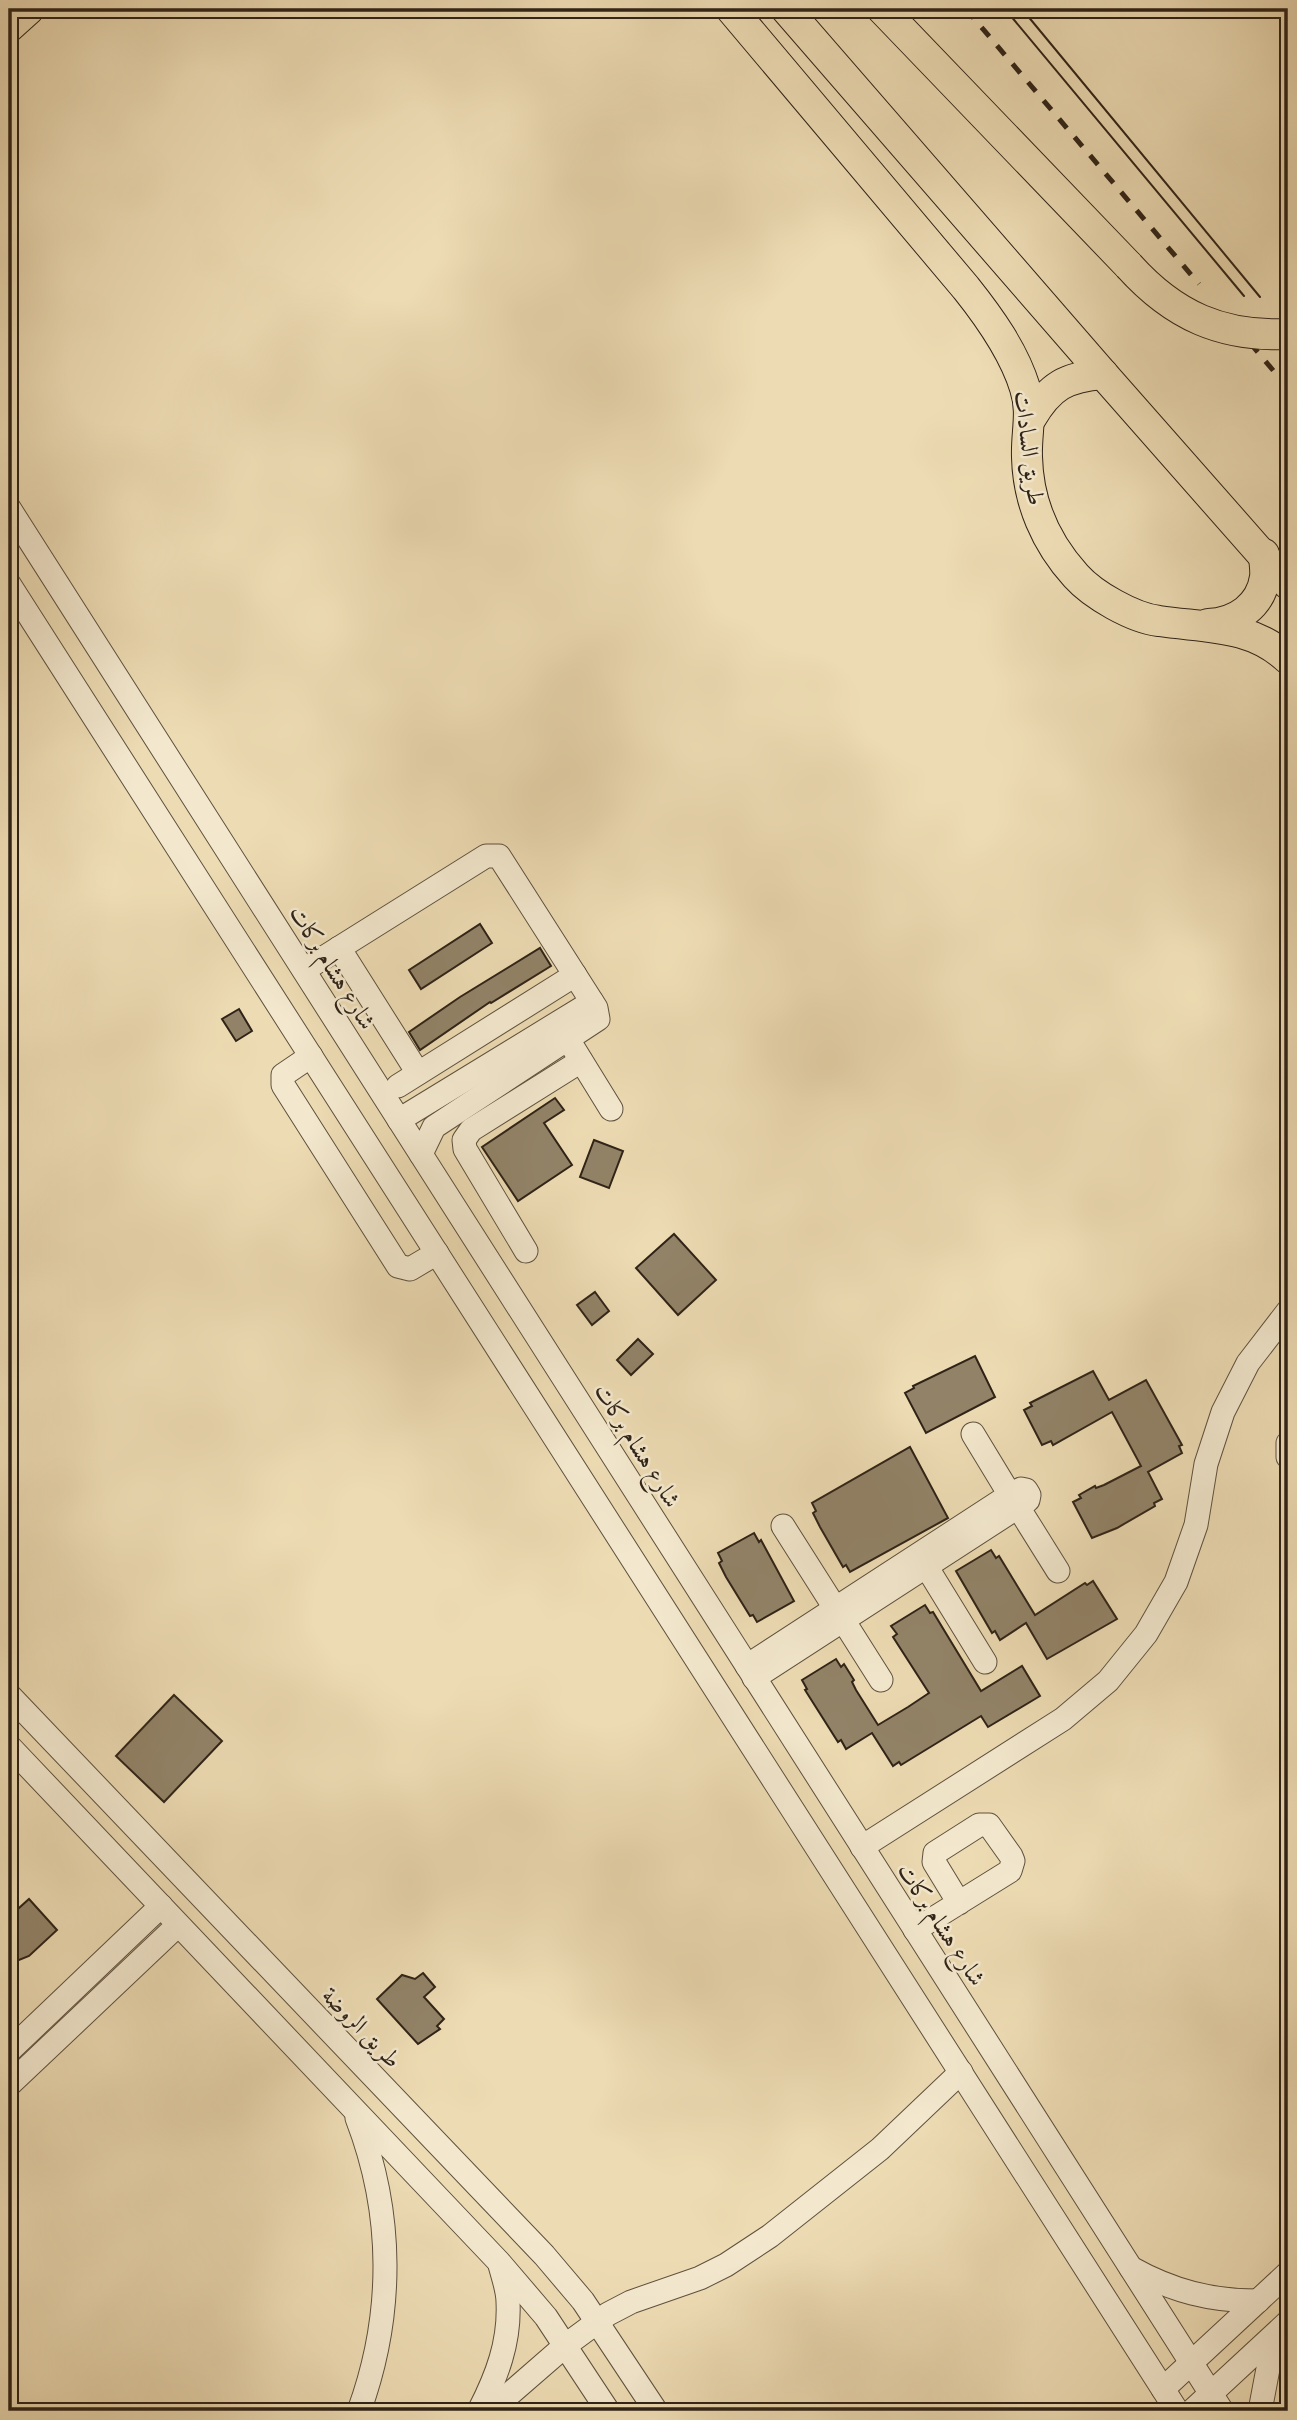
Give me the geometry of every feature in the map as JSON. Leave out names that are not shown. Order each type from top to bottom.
[{"type":"main road","points":[[9,27],[29,9]]},
{"type":"main road","name":"طريق السادات","points":[[731,9],[981,307],[1026,389],[1031,418],[1027,456],[1032,501],[1049,542],[1077,578],[1114,605],[1156,621],[1243,632],[1288,659]]},
{"type":"main road","points":[[786,9],[1288,583]]},
{"type":"main road","points":[[882,9],[1161,298],[1201,321],[1245,333],[1288,334]]},
{"type":"main road","points":[[1031,418],[1042,398],[1060,384],[1081,376],[1103,374]]},
{"type":"main road","points":[[1201,625],[1223,624],[1243,614],[1251,606],[1258,597],[1265,576],[1264,554]]},
{"type":"street","name":"شارع هشام بركات","points":[[9,508],[1216,2403]]},
{"type":"street","points":[[9,584],[1177,2411]]},
{"type":"street","points":[[145,796],[179,774]]},
{"type":"street","points":[[304,971],[486,856],[499,856],[592,1002],[598,1019],[434,1127],[421,1154]]},
{"type":"street","points":[[339,948],[418,1073]]},
{"type":"street","points":[[398,1086],[575,975]]},
{"type":"street","points":[[398,1119],[592,1002]]},
{"type":"street","points":[[568,1040],[611,1109]]},
{"type":"street","points":[[311,1056],[283,1075],[283,1085],[398,1266],[410,1269],[437,1253]]},
{"type":"street","points":[[486,1257],[522,1244],[465,1149],[464,1140],[471,1130],[582,1061]]},
{"type":"street","points":[[365,1067],[384,1070],[392,1076],[401,1096],[398,1119]]},
{"type":"street","points":[[862,1847],[1063,1719],[1108,1681],[1146,1634],[1176,1582],[1196,1525],[1206,1464],[1223,1412],[1248,1363],[1288,1311]]},
{"type":"street","points":[[973,1434],[1058,1571]]},
{"type":"street","points":[[1288,1443],[1288,1457]]},
{"type":"street","points":[[605,1515],[636,1492]]},
{"type":"street","points":[[839,1614],[926,1566],[1014,1501]]},
{"type":"street","points":[[750,1672],[1014,1501]]},
{"type":"street","points":[[783,1526],[881,1680]]},
{"type":"street","points":[[926,1566],[985,1662]]},
{"type":"street","name":"طريق الروضة","points":[[9,1695],[544,2255],[583,2301],[656,2411]]},
{"type":"street","points":[[9,1746],[499,2262],[526,2292],[566,2345],[608,2411]]},
{"type":"street","points":[[872,1933],[959,1903]]},
{"type":"street","points":[[12,2044],[161,1906]]},
{"type":"street","points":[[9,2085],[178,1924]]},
{"type":"street","points":[[490,2411],[597,2321],[631,2302],[700,2278],[748,2252],[880,2149],[961,2072]]},
{"type":"street","points":[[353,2108],[373,2166],[380,2197],[386,2259],[382,2323],[371,2376],[359,2411]]},
{"type":"street","points":[[479,2411],[496,2379],[507,2340],[508,2300],[499,2262]]},
{"type":"street","points":[[1130,2267],[1153,2281],[1178,2291],[1217,2300],[1258,2301]]},
{"type":"street","points":[[1163,2389],[1288,2273]]},
{"type":"street","points":[[1192,2411],[1216,2403],[1284,2326]]},
{"type":"street","points":[[1260,2411],[1265,2377],[1284,2326]]},
{"type":"building","points":[[480,924],[492,943],[421,989],[409,970]]},
{"type":"building","points":[[540,948],[551,966],[490,1002],[420,1050],[409,1032]]},
{"type":"building","points":[[239,1009],[252,1031],[236,1041],[222,1019]]},
{"type":"building","points":[[555,1098],[564,1110],[544,1123],[572,1165],[518,1201],[482,1147]]},
{"type":"building","points":[[594,1140],[623,1151],[609,1188],[580,1177]]},
{"type":"building","points":[[674,1234],[716,1280],[678,1315],[636,1268]]},
{"type":"building","points":[[595,1292],[609,1311],[592,1325],[577,1305]]},
{"type":"building","points":[[638,1339],[653,1354],[631,1375],[617,1360]]},
{"type":"building","points":[[975,1356],[995,1397],[926,1433],[905,1393],[914,1388],[913,1386]]},
{"type":"building","points":[[1093,1371],[1109,1400],[1146,1380],[1182,1445],[1179,1446],[1182,1453],[1148,1472],[1162,1499],[1154,1503],[1155,1506],[1117,1528],[1092,1538],[1073,1502],[1081,1498],[1079,1495],[1095,1486],[1104,1485],[1141,1466],[1112,1412],[1053,1445],[1051,1441],[1042,1445],[1024,1410],[1032,1406],[1030,1403]]},
{"type":"building","points":[[910,1447],[948,1518],[850,1572],[846,1565],[843,1567],[820,1527],[813,1513],[816,1511],[812,1503]]},
{"type":"building","points":[[754,1533],[759,1542],[761,1540],[794,1601],[757,1622],[753,1615],[750,1616],[726,1577],[719,1563],[722,1561],[718,1553]]},
{"type":"building","points":[[991,1550],[996,1558],[999,1556],[1035,1615],[1085,1583],[1087,1585],[1093,1581],[1117,1619],[1047,1659],[1026,1623],[1000,1640],[995,1631],[992,1633],[956,1571]]},
{"type":"building","points":[[925,1605],[930,1613],[933,1612],[981,1691],[1022,1666],[1040,1696],[988,1727],[981,1716],[901,1765],[899,1762],[893,1766],[872,1733],[846,1749],[841,1740],[838,1742],[805,1690],[807,1689],[802,1680],[836,1659],[841,1667],[844,1664],[854,1680],[852,1682],[856,1690],[878,1725],[908,1707],[929,1693],[893,1637],[897,1634],[891,1626]]},
{"type":"building","points":[[174,1695],[222,1741],[164,1802],[116,1756]]},
{"type":"building","points":[[29,1899],[57,1930],[29,1956],[9,1964],[9,1917]]},
{"type":"building","points":[[423,1973],[435,1987],[424,1997],[444,2019],[437,2026],[440,2029],[418,2044],[377,1999],[402,1975],[415,1979]]},
{"type":"tram line","points":[[1005,9],[1244,296]]},
{"type":"tram line","points":[[1022,9],[1260,297]]},
{"type":"railway","points":[[966,9],[1199,284]]},
{"type":"railway","points":[[1281,342],[1288,351]]},
{"type":"railway","points":[[1250,343],[1288,388]]}]
